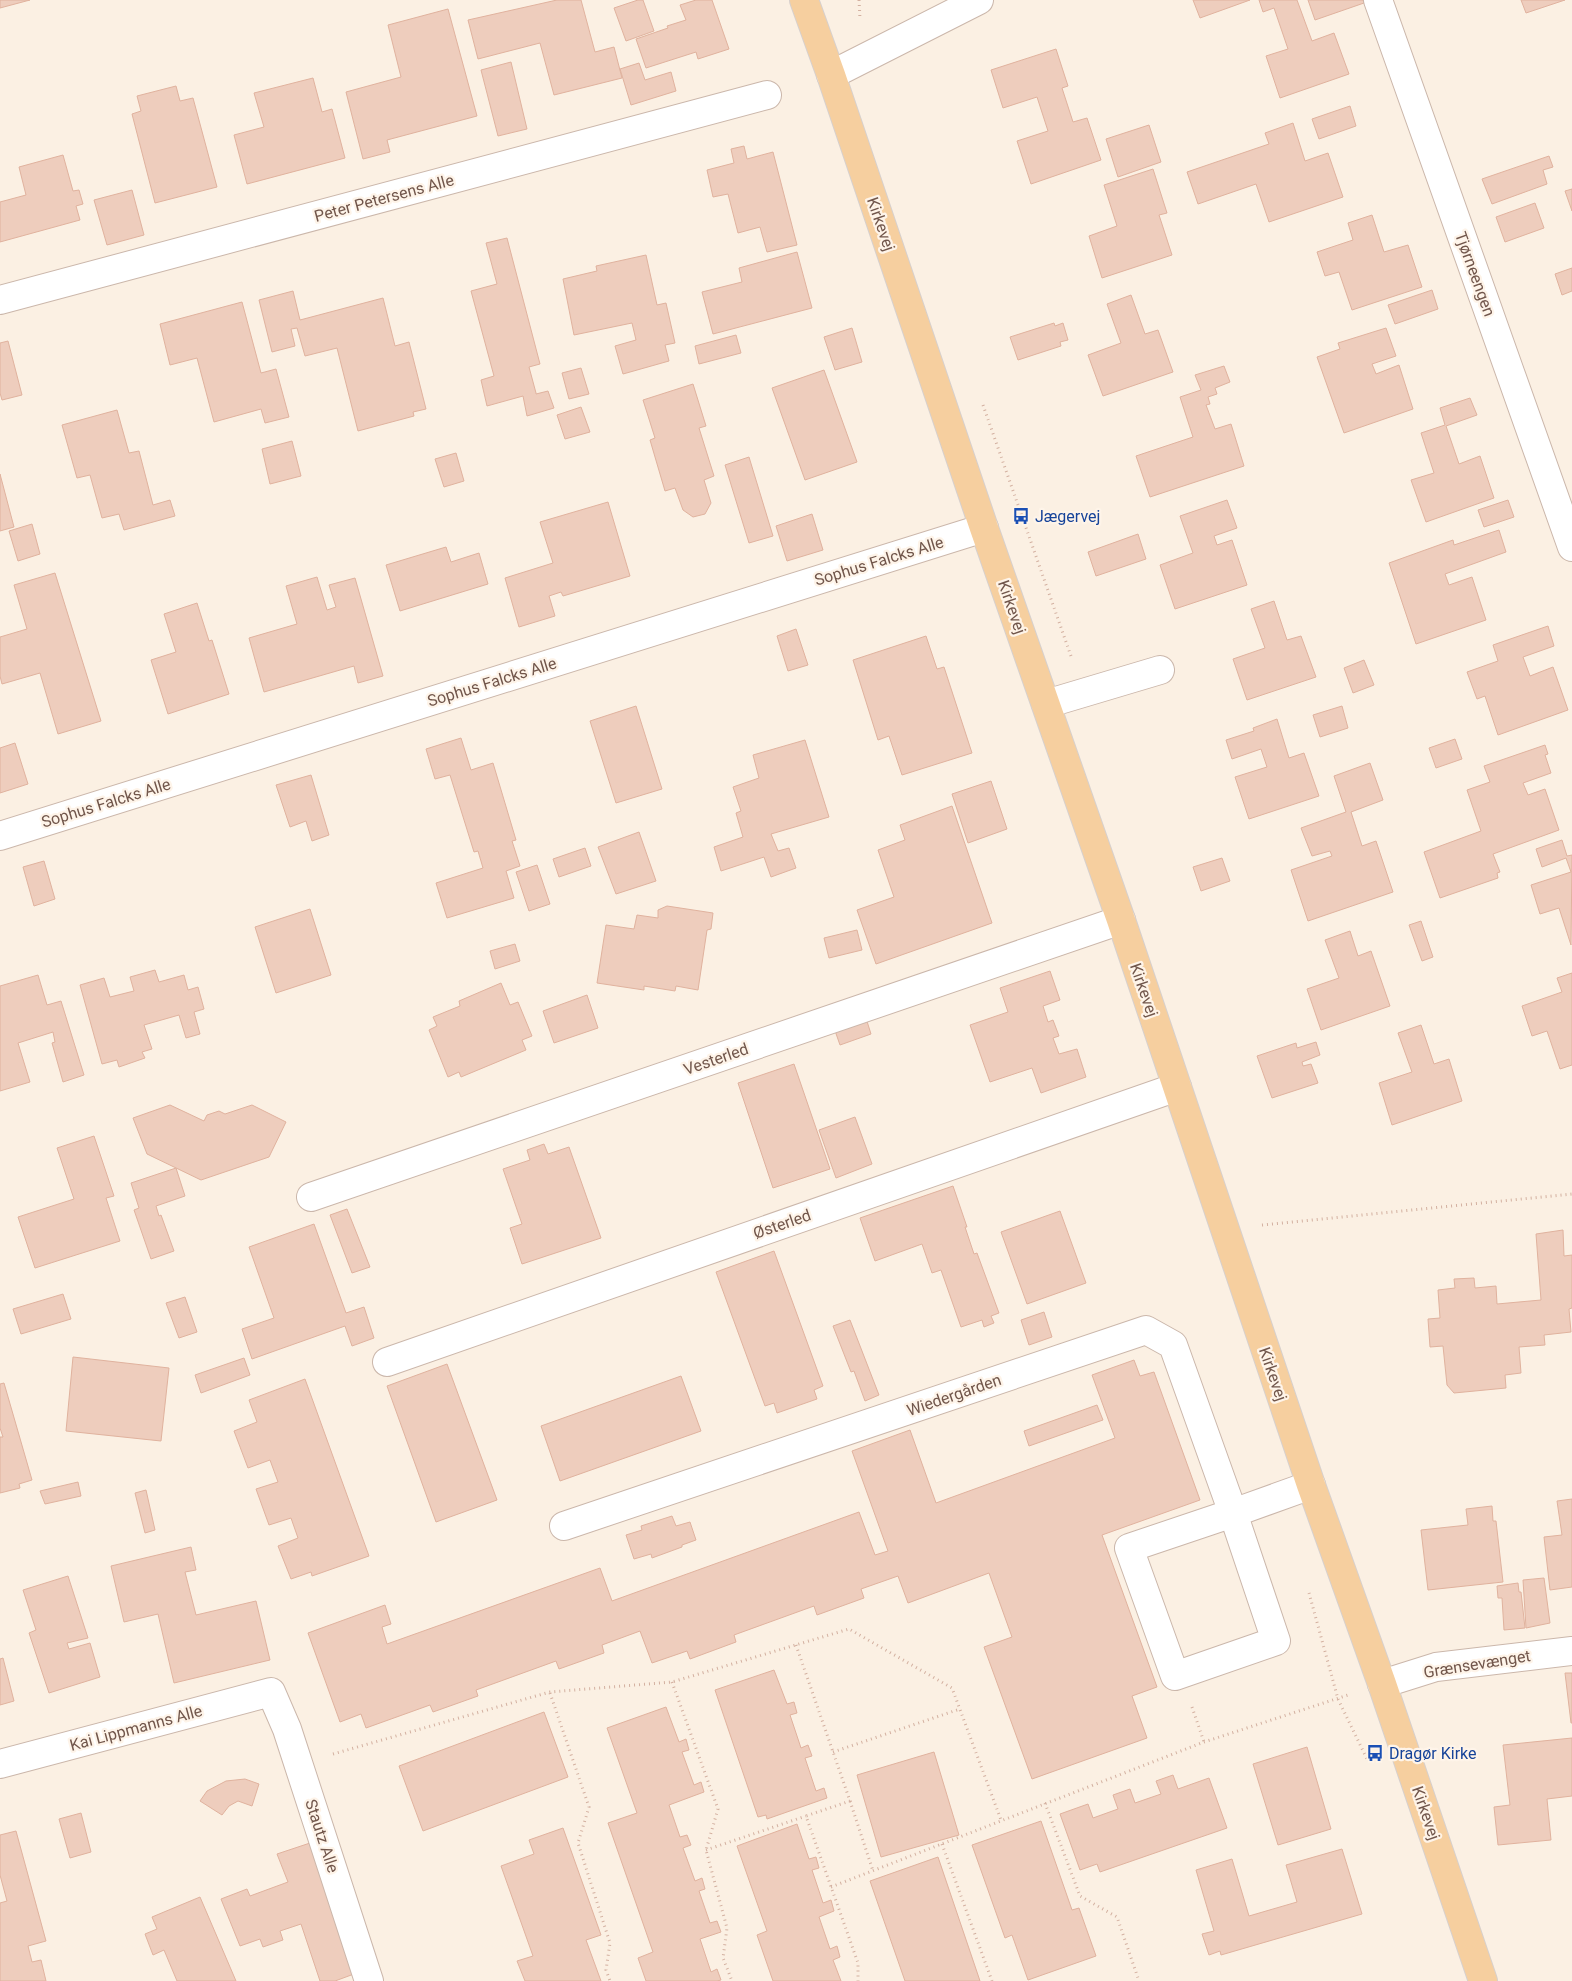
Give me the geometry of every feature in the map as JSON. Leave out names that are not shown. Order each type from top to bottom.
[{"type":"main road","name":"Kirkevej","points":[[804,0],[984,528],[1121,920],[1311,1485],[1382,1684],[1483,1981]]},
{"type":"street","points":[[831,75],[979,0]]},
{"type":"street","name":"Tjørneengen","points":[[1378,0],[1572,547]]},
{"type":"street","name":"Peter Petersens Alle","points":[[0,300],[768,95]]},
{"type":"street","name":"Sophus Falcks Alle","points":[[0,836],[984,528]]},
{"type":"street","points":[[1046,704],[1160,670]]},
{"type":"street","name":"Vesterled","points":[[311,1198],[1121,920]]},
{"type":"street","name":"Østerled","points":[[387,1362],[1177,1087]]},
{"type":"street","name":"Wiedergården","points":[[564,1526],[1146,1330],[1173,1345],[1233,1513],[1276,1641],[1174,1676],[1130,1548],[1233,1513],[1311,1485]]},
{"type":"street","name":"Grænsevænget","points":[[1382,1684],[1436,1667],[1572,1651]]},
{"type":"street","name":"Stautz Alle","points":[[271,1692],[287,1729],[299,1764],[369,1981]]},
{"type":"street","name":"Kai Lippmanns Alle","points":[[0,1764],[271,1692]]},
{"type":"path","points":[[1224,1228],[1572,1194]]},
{"type":"path","points":[[299,1764],[550,1692],[672,1682],[849,1629],[952,1688],[1001,1820]]},
{"type":"path","points":[[796,1645],[873,1871]]},
{"type":"path","points":[[672,1682],[718,1809],[706,1850],[727,1928],[723,1958],[732,1981]]},
{"type":"path","points":[[831,1887],[1204,1742],[1382,1684]]},
{"type":"path","points":[[550,1692],[589,1807],[578,1844],[610,1943],[606,1970],[610,1981]]},
{"type":"path","points":[[833,1752],[960,1709]]},
{"type":"path","points":[[706,1850],[850,1801]]},
{"type":"path","points":[[1045,1803],[1080,1896],[1117,1917],[1139,1981]]},
{"type":"path","points":[[806,1816],[858,1963],[858,1981]]},
{"type":"path","points":[[942,1844],[992,1981]]},
{"type":"building","points":[[0,0],[30,0],[0,8]]},
{"type":"building","points":[[557,0],[581,0],[595,52],[614,47],[622,78],[554,95],[540,43],[478,59],[468,20]]},
{"type":"building","points":[[643,0],[654,31],[626,41],[614,8]]},
{"type":"building","points":[[696,0],[712,0],[729,49],[698,59],[696,52],[646,68],[636,39],[686,20],[680,5]]},
{"type":"building","points":[[1193,0],[1250,0],[1200,18]]},
{"type":"building","points":[[1259,0],[1297,0],[1312,41],[1334,33],[1349,74],[1280,98],[1266,56],[1288,49],[1274,8],[1263,12]]},
{"type":"building","points":[[1308,0],[1363,0],[1364,3],[1315,20]]},
{"type":"building","points":[[1521,0],[1565,0],[1526,13]]},
{"type":"building","points":[[448,9],[477,116],[387,140],[390,152],[363,159],[346,92],[401,77],[388,25]]},
{"type":"building","points":[[1056,49],[1068,86],[1062,88],[1073,122],[1087,118],[1101,160],[1031,184],[1017,141],[1048,131],[1037,97],[1003,108],[991,70]]},
{"type":"building","points":[[511,62],[527,129],[498,136],[481,70]]},
{"type":"building","points":[[639,63],[645,80],[671,72],[676,91],[631,105],[620,69]]},
{"type":"building","points":[[313,78],[322,112],[332,109],[345,158],[247,184],[234,135],[264,127],[254,93]]},
{"type":"building","points":[[176,86],[180,101],[193,98],[217,187],[155,203],[132,114],[141,111],[137,96]]},
{"type":"building","points":[[1350,106],[1356,126],[1319,139],[1312,119]]},
{"type":"building","points":[[1293,123],[1305,161],[1328,153],[1343,197],[1269,222],[1256,184],[1198,204],[1187,172],[1269,144],[1265,133]]},
{"type":"building","points":[[1149,125],[1161,162],[1118,177],[1106,139]]},
{"type":"building","points":[[744,146],[747,159],[773,152],[797,245],[767,252],[760,227],[738,233],[728,194],[713,197],[707,170],[734,163],[731,149]]},
{"type":"building","points":[[63,155],[73,191],[79,190],[83,204],[76,206],[80,220],[0,242],[0,202],[26,195],[19,167]]},
{"type":"building","points":[[1549,156],[1553,167],[1543,170],[1547,184],[1492,204],[1482,179]]},
{"type":"building","points":[[1153,169],[1167,213],[1159,215],[1172,255],[1102,278],[1089,236],[1117,226],[1104,185]]},
{"type":"building","points":[[1572,189],[1572,211],[1565,191]]},
{"type":"building","points":[[132,190],[144,235],[107,245],[94,200]]},
{"type":"building","points":[[1535,203],[1544,228],[1505,242],[1496,217]]},
{"type":"building","points":[[1372,215],[1384,252],[1408,245],[1422,287],[1352,310],[1339,272],[1325,276],[1317,252],[1353,240],[1348,223]]},
{"type":"building","points":[[507,238],[540,364],[529,367],[536,394],[548,391],[554,408],[527,416],[523,396],[487,406],[481,380],[494,376],[471,291],[497,284],[486,243]]},
{"type":"building","points":[[797,252],[812,308],[713,334],[702,292],[742,282],[739,268]]},
{"type":"building","points":[[646,255],[657,305],[666,303],[675,343],[665,345],[669,361],[623,374],[615,346],[636,340],[632,323],[574,335],[563,279],[597,271],[596,266]]},
{"type":"building","points":[[1572,268],[1572,291],[1562,295],[1555,274]]},
{"type":"building","points":[[1432,290],[1438,309],[1395,324],[1388,305]]},
{"type":"building","points":[[293,291],[300,320],[383,298],[395,346],[409,342],[426,409],[413,412],[414,416],[358,431],[337,348],[305,356],[297,328],[291,329],[295,346],[272,352],[259,300]]},
{"type":"building","points":[[1131,295],[1145,334],[1158,330],[1173,372],[1103,396],[1088,355],[1121,343],[1107,304]]},
{"type":"building","points":[[242,302],[261,373],[276,369],[289,417],[265,423],[261,409],[214,422],[197,358],[170,365],[160,324]]},
{"type":"building","points":[[1054,323],[1055,326],[1063,323],[1068,340],[1060,342],[1061,346],[1018,360],[1010,337]]},
{"type":"building","points":[[852,328],[862,362],[835,370],[824,337]]},
{"type":"building","points":[[1386,328],[1396,356],[1372,364],[1376,374],[1399,365],[1413,409],[1344,433],[1317,357],[1340,349],[1338,343]]},
{"type":"building","points":[[736,335],[741,353],[699,364],[695,346]]},
{"type":"building","points":[[8,341],[22,395],[2,400],[0,393],[0,343]]},
{"type":"building","points":[[1224,366],[1230,382],[1215,388],[1217,394],[1208,397],[1210,404],[1206,405],[1215,429],[1231,424],[1244,466],[1150,497],[1136,456],[1193,437],[1180,397],[1201,390],[1195,375]]},
{"type":"building","points":[[581,368],[589,394],[569,399],[562,373]]},
{"type":"building","points":[[824,370],[857,462],[805,480],[772,388]]},
{"type":"building","points":[[693,384],[706,426],[699,428],[714,476],[704,480],[711,503],[705,514],[693,517],[683,510],[675,488],[665,491],[650,440],[655,438],[643,400]]},
{"type":"building","points":[[1470,398],[1477,415],[1446,426],[1459,464],[1480,456],[1494,498],[1426,522],[1411,480],[1434,473],[1421,433],[1445,425],[1440,408]]},
{"type":"building","points":[[581,407],[590,432],[565,439],[557,415]]},
{"type":"building","points":[[117,410],[129,453],[139,451],[153,505],[170,500],[175,516],[124,530],[119,514],[102,518],[90,475],[77,478],[62,425]]},
{"type":"building","points":[[292,441],[301,476],[270,484],[262,449]]},
{"type":"building","points":[[456,453],[464,481],[444,487],[435,459]]},
{"type":"building","points":[[749,457],[773,536],[749,543],[725,465]]},
{"type":"building","points":[[0,474],[14,527],[0,531]]},
{"type":"building","points":[[1227,500],[1237,528],[1214,536],[1217,545],[1232,540],[1247,585],[1175,609],[1160,565],[1193,553],[1180,516]]},
{"type":"building","points":[[1508,500],[1514,517],[1484,527],[1478,510]]},
{"type":"building","points":[[608,502],[630,576],[563,596],[561,592],[549,596],[555,616],[519,627],[505,578],[553,563],[540,522]]},
{"type":"building","points":[[812,514],[823,550],[787,561],[776,526]]},
{"type":"building","points":[[32,524],[40,554],[18,561],[9,531]]},
{"type":"building","points":[[1499,530],[1506,552],[1445,574],[1449,585],[1472,577],[1486,620],[1416,644],[1389,563],[1453,540],[1454,545]]},
{"type":"building","points":[[1138,534],[1146,559],[1096,576],[1088,552]]},
{"type":"building","points":[[446,547],[451,562],[479,553],[488,584],[400,611],[386,565]]},
{"type":"building","points":[[55,573],[101,721],[58,734],[40,673],[2,684],[0,676],[0,637],[27,629],[14,585]]},
{"type":"building","points":[[317,577],[327,610],[336,607],[329,585],[355,578],[383,676],[358,683],[354,666],[264,692],[249,638],[297,624],[286,586]]},
{"type":"building","points":[[1274,601],[1287,640],[1301,636],[1316,677],[1247,700],[1233,659],[1265,648],[1251,609]]},
{"type":"building","points":[[197,603],[209,641],[212,640],[229,694],[168,714],[151,660],[176,652],[164,614]]},
{"type":"building","points":[[1548,626],[1554,646],[1523,657],[1530,676],[1553,667],[1568,710],[1498,735],[1485,696],[1477,699],[1467,672],[1498,661],[1493,645]]},
{"type":"building","points":[[796,629],[808,665],[788,671],[777,636]]},
{"type":"building","points":[[926,636],[937,669],[944,667],[972,753],[902,775],[889,736],[878,740],[853,660]]},
{"type":"building","points":[[1364,660],[1374,685],[1353,693],[1344,668]]},
{"type":"building","points":[[636,706],[662,789],[616,803],[590,721]]},
{"type":"building","points":[[1342,706],[1348,728],[1320,737],[1313,715]]},
{"type":"building","points":[[1277,719],[1289,758],[1304,753],[1319,796],[1249,819],[1235,777],[1267,767],[1261,749],[1232,759],[1226,740],[1254,731],[1253,728]]},
{"type":"building","points":[[461,738],[471,770],[493,763],[516,840],[512,841],[520,866],[506,871],[514,898],[447,918],[436,883],[483,868],[478,851],[474,852],[450,775],[435,779],[426,749]]},
{"type":"building","points":[[1455,739],[1462,759],[1436,768],[1429,748]]},
{"type":"building","points":[[805,740],[829,817],[771,834],[778,851],[789,848],[796,868],[771,877],[764,857],[721,871],[714,847],[743,837],[736,813],[741,811],[733,787],[759,778],[753,755]]},
{"type":"building","points":[[15,743],[28,784],[0,793],[0,748]]},
{"type":"building","points":[[1545,745],[1548,754],[1545,755],[1551,773],[1523,783],[1528,795],[1545,789],[1559,830],[1493,854],[1500,872],[1497,873],[1498,878],[1440,898],[1424,852],[1481,831],[1467,790],[1490,782],[1484,766]]},
{"type":"building","points":[[1370,763],[1383,800],[1351,812],[1362,846],[1376,841],[1393,892],[1308,921],[1291,870],[1332,856],[1330,851],[1312,856],[1301,828],[1346,812],[1334,776]]},
{"type":"building","points":[[311,775],[329,835],[312,841],[306,821],[290,827],[276,785]]},
{"type":"building","points":[[991,781],[1007,829],[968,843],[952,794]]},
{"type":"building","points":[[952,806],[992,923],[876,964],[857,910],[894,897],[878,850],[905,840],[900,825]]},
{"type":"building","points":[[639,832],[656,881],[616,894],[598,847]]},
{"type":"building","points":[[1562,840],[1567,856],[1572,855],[1571,945],[1559,908],[1540,914],[1531,885],[1571,872],[1566,858],[1542,867],[1536,849]]},
{"type":"building","points":[[585,848],[591,866],[559,877],[553,859]]},
{"type":"building","points":[[1222,858],[1230,881],[1201,891],[1193,867]]},
{"type":"building","points":[[44,861],[55,899],[34,906],[23,867]]},
{"type":"building","points":[[537,865],[550,904],[529,911],[516,872]]},
{"type":"building","points":[[667,906],[713,913],[711,929],[707,930],[698,990],[676,986],[675,991],[644,986],[644,990],[597,983],[606,925],[634,929],[637,915],[658,918],[658,910]]},
{"type":"building","points":[[310,909],[331,975],[276,993],[255,927]]},
{"type":"building","points":[[1421,921],[1433,957],[1422,961],[1409,925]]},
{"type":"building","points":[[857,930],[862,950],[829,958],[824,938]]},
{"type":"building","points":[[1350,931],[1358,956],[1371,951],[1390,1006],[1321,1030],[1307,989],[1339,978],[1325,940]]},
{"type":"building","points":[[515,944],[520,961],[495,969],[490,951]]},
{"type":"building","points":[[155,970],[159,982],[184,975],[188,990],[198,987],[204,1009],[194,1012],[200,1034],[186,1038],[179,1015],[144,1025],[152,1049],[142,1052],[145,1058],[119,1067],[117,1060],[102,1064],[80,985],[104,978],[110,997],[134,991],[130,977]]},
{"type":"building","points":[[1050,971],[1060,1000],[1043,1006],[1048,1022],[1053,1020],[1059,1036],[1053,1038],[1059,1054],[1077,1049],[1086,1077],[1041,1093],[1032,1068],[990,1082],[970,1025],[1008,1012],[1000,988]]},
{"type":"building","points":[[1572,973],[1572,1065],[1560,1069],[1547,1031],[1532,1036],[1522,1006],[1562,992],[1557,978]]},
{"type":"building","points":[[38,975],[47,1005],[61,1001],[84,1075],[63,1082],[52,1043],[55,1042],[53,1032],[18,1043],[30,1082],[0,1091],[0,986]]},
{"type":"building","points":[[501,983],[510,1005],[518,1002],[532,1036],[522,1040],[526,1050],[461,1077],[459,1072],[448,1077],[429,1030],[437,1026],[433,1017],[460,1006],[459,1001]]},
{"type":"building","points":[[587,995],[598,1028],[554,1043],[543,1011]]},
{"type":"building","points":[[865,1015],[871,1034],[840,1045],[833,1025]]},
{"type":"building","points":[[1421,1025],[1434,1064],[1449,1059],[1462,1101],[1392,1125],[1379,1083],[1412,1072],[1398,1033]]},
{"type":"building","points":[[1316,1042],[1320,1055],[1302,1062],[1303,1066],[1311,1064],[1318,1083],[1272,1098],[1257,1056],[1296,1043],[1297,1048]]},
{"type":"building","points":[[794,1064],[830,1169],[773,1188],[738,1083]]},
{"type":"building","points":[[170,1105],[204,1121],[207,1115],[219,1111],[225,1114],[252,1105],[286,1122],[269,1157],[201,1180],[147,1154],[133,1118]]},
{"type":"building","points":[[855,1117],[872,1164],[836,1178],[819,1130]]},
{"type":"building","points":[[94,1136],[114,1196],[106,1198],[120,1241],[35,1268],[18,1217],[74,1199],[57,1148]]},
{"type":"building","points":[[544,1144],[548,1154],[569,1147],[601,1238],[522,1264],[510,1228],[522,1224],[503,1169],[530,1160],[527,1150]]},
{"type":"building","points":[[176,1168],[185,1196],[156,1206],[174,1251],[151,1259],[134,1210],[139,1208],[131,1183]]},
{"type":"building","points":[[953,1186],[974,1254],[977,1253],[999,1313],[991,1316],[994,1323],[984,1327],[982,1320],[961,1327],[941,1270],[932,1273],[922,1244],[875,1261],[860,1218]]},
{"type":"building","points":[[347,1209],[370,1267],[352,1273],[330,1215]]},
{"type":"building","points":[[1060,1211],[1086,1283],[1027,1304],[1001,1232]]},
{"type":"building","points":[[314,1224],[346,1313],[364,1307],[374,1338],[352,1346],[345,1326],[252,1359],[242,1329],[274,1318],[249,1247]]},
{"type":"building","points":[[1563,1230],[1564,1256],[1572,1255],[1572,1308],[1569,1309],[1571,1332],[1544,1335],[1545,1345],[1519,1347],[1521,1373],[1505,1375],[1506,1388],[1454,1393],[1447,1385],[1443,1346],[1430,1347],[1428,1319],[1440,1318],[1438,1290],[1455,1288],[1454,1279],[1474,1278],[1475,1288],[1496,1286],[1497,1304],[1541,1300],[1536,1234]]},
{"type":"building","points":[[774,1251],[823,1386],[814,1390],[817,1399],[777,1413],[774,1403],[765,1406],[716,1272]]},
{"type":"building","points":[[63,1294],[71,1319],[21,1334],[13,1309]]},
{"type":"building","points":[[185,1297],[197,1332],[179,1338],[166,1303]]},
{"type":"building","points":[[1044,1312],[1052,1337],[1029,1345],[1021,1320]]},
{"type":"building","points":[[850,1320],[879,1395],[865,1401],[854,1371],[851,1372],[833,1326]]},
{"type":"building","points":[[73,1357],[169,1368],[161,1441],[66,1431]]},
{"type":"building","points":[[244,1358],[250,1375],[201,1393],[195,1375]]},
{"type":"building","points":[[1134,1360],[1140,1376],[1154,1372],[1200,1500],[1102,1535],[1157,1687],[1132,1696],[1147,1738],[1032,1779],[984,1647],[1012,1637],[989,1573],[908,1603],[898,1576],[861,1589],[864,1598],[817,1615],[814,1606],[734,1635],[736,1642],[690,1659],[687,1651],[652,1663],[640,1631],[602,1645],[604,1653],[559,1669],[556,1661],[476,1690],[478,1696],[433,1712],[430,1705],[366,1728],[361,1714],[340,1722],[308,1633],[385,1605],[391,1624],[382,1627],[387,1644],[600,1568],[612,1601],[859,1512],[875,1555],[888,1551],[852,1451],[910,1430],[936,1503],[1115,1438],[1092,1375]]},
{"type":"building","points":[[447,1364],[497,1500],[436,1522],[387,1386]]},
{"type":"building","points":[[681,1376],[701,1431],[560,1481],[541,1426]]},
{"type":"building","points":[[305,1379],[369,1556],[312,1576],[311,1572],[291,1579],[278,1546],[298,1538],[291,1518],[269,1525],[256,1489],[278,1482],[270,1460],[248,1468],[234,1431],[257,1422],[249,1400]]},
{"type":"building","points":[[4,1383],[32,1480],[19,1484],[20,1488],[0,1493],[0,1437],[3,1437],[0,1428],[0,1384]]},
{"type":"building","points":[[1097,1405],[1103,1420],[1029,1446],[1024,1431]]},
{"type":"building","points":[[78,1482],[81,1496],[45,1504],[40,1491]]},
{"type":"building","points":[[146,1490],[155,1530],[145,1533],[135,1493]]},
{"type":"building","points":[[1572,1499],[1572,1587],[1550,1590],[1544,1537],[1562,1535],[1557,1501]]},
{"type":"building","points":[[1492,1506],[1493,1521],[1496,1521],[1503,1582],[1428,1590],[1421,1530],[1468,1525],[1466,1509]]},
{"type":"building","points":[[672,1516],[676,1526],[690,1522],[696,1540],[652,1558],[651,1554],[634,1559],[626,1535],[642,1530],[641,1526]]},
{"type":"building","points":[[191,1547],[196,1570],[185,1572],[196,1615],[256,1601],[270,1660],[174,1683],[158,1614],[124,1622],[111,1566]]},
{"type":"building","points":[[68,1576],[88,1638],[67,1643],[69,1649],[90,1643],[100,1677],[49,1693],[29,1633],[36,1630],[23,1590]]},
{"type":"building","points":[[1544,1578],[1550,1623],[1526,1628],[1523,1580]]},
{"type":"building","points":[[1518,1583],[1519,1592],[1521,1592],[1525,1628],[1504,1630],[1502,1598],[1498,1598],[1497,1586]]},
{"type":"building","points":[[3,1658],[14,1701],[0,1705],[0,1659]]},
{"type":"building","points":[[774,1670],[787,1704],[794,1702],[797,1713],[790,1715],[801,1748],[808,1745],[812,1756],[805,1758],[816,1791],[824,1788],[827,1798],[767,1819],[766,1815],[758,1817],[715,1690]]},
{"type":"building","points":[[1565,1673],[1572,1673],[1572,1723],[1571,1723]]},
{"type":"building","points":[[666,1707],[679,1742],[686,1739],[689,1750],[682,1752],[694,1785],[701,1782],[704,1792],[669,1805],[680,1837],[687,1835],[691,1845],[683,1848],[695,1881],[702,1878],[705,1889],[699,1891],[710,1923],[717,1921],[721,1932],[700,1939],[711,1972],[717,1969],[721,1980],[717,1981],[646,1981],[638,1958],[653,1952],[608,1823],[637,1813],[607,1728]]},
{"type":"building","points":[[544,1712],[568,1777],[423,1831],[399,1766]]},
{"type":"building","points":[[1572,1738],[1572,1796],[1547,1799],[1551,1840],[1498,1845],[1494,1807],[1510,1805],[1503,1745]]},
{"type":"building","points":[[1307,1747],[1331,1829],[1278,1845],[1253,1764]]},
{"type":"building","points":[[934,1752],[959,1835],[881,1857],[857,1775]]},
{"type":"building","points":[[1173,1775],[1178,1789],[1209,1778],[1227,1828],[1100,1872],[1097,1864],[1080,1870],[1060,1814],[1088,1804],[1093,1818],[1118,1809],[1113,1795],[1130,1789],[1135,1803],[1161,1794],[1156,1781]]},
{"type":"building","points":[[245,1779],[259,1784],[252,1806],[238,1801],[229,1806],[222,1815],[200,1801],[207,1791],[226,1781]]},
{"type":"building","points":[[81,1813],[91,1852],[70,1858],[59,1819]]},
{"type":"building","points":[[1041,1821],[1072,1910],[1079,1908],[1096,1956],[1028,1980],[1012,1935],[1005,1938],[972,1845]]},
{"type":"building","points":[[797,1824],[809,1859],[816,1857],[819,1868],[812,1870],[823,1903],[831,1900],[834,1911],[819,1917],[830,1949],[837,1946],[840,1957],[833,1960],[841,1981],[773,1981],[757,1935],[767,1931],[737,1846]]},
{"type":"building","points":[[563,1828],[601,1935],[586,1940],[601,1981],[525,1981],[517,1961],[533,1956],[501,1866],[534,1854],[529,1840]]},
{"type":"building","points":[[16,1831],[46,1941],[28,1946],[32,1962],[41,1960],[46,1981],[0,1981],[0,1903],[7,1901],[0,1875],[0,1835]]},
{"type":"building","points":[[310,1843],[354,1974],[335,1981],[320,1981],[301,1924],[280,1931],[283,1940],[263,1947],[260,1939],[240,1946],[221,1899],[247,1889],[250,1896],[288,1882],[277,1854]]},
{"type":"building","points":[[1342,1849],[1362,1914],[1221,1955],[1220,1951],[1209,1955],[1202,1934],[1214,1931],[1196,1870],[1232,1859],[1249,1916],[1297,1902],[1286,1865]]},
{"type":"building","points":[[938,1857],[980,1981],[905,1981],[870,1881]]},
{"type":"building","points":[[200,1897],[236,1981],[177,1981],[164,1950],[153,1955],[145,1934],[157,1929],[152,1917]]},
{"type":"place","name":"Jægervej","points":[[1021,516]]},
{"type":"place","name":"Dragør Kirke","points":[[1375,1753]]}]
